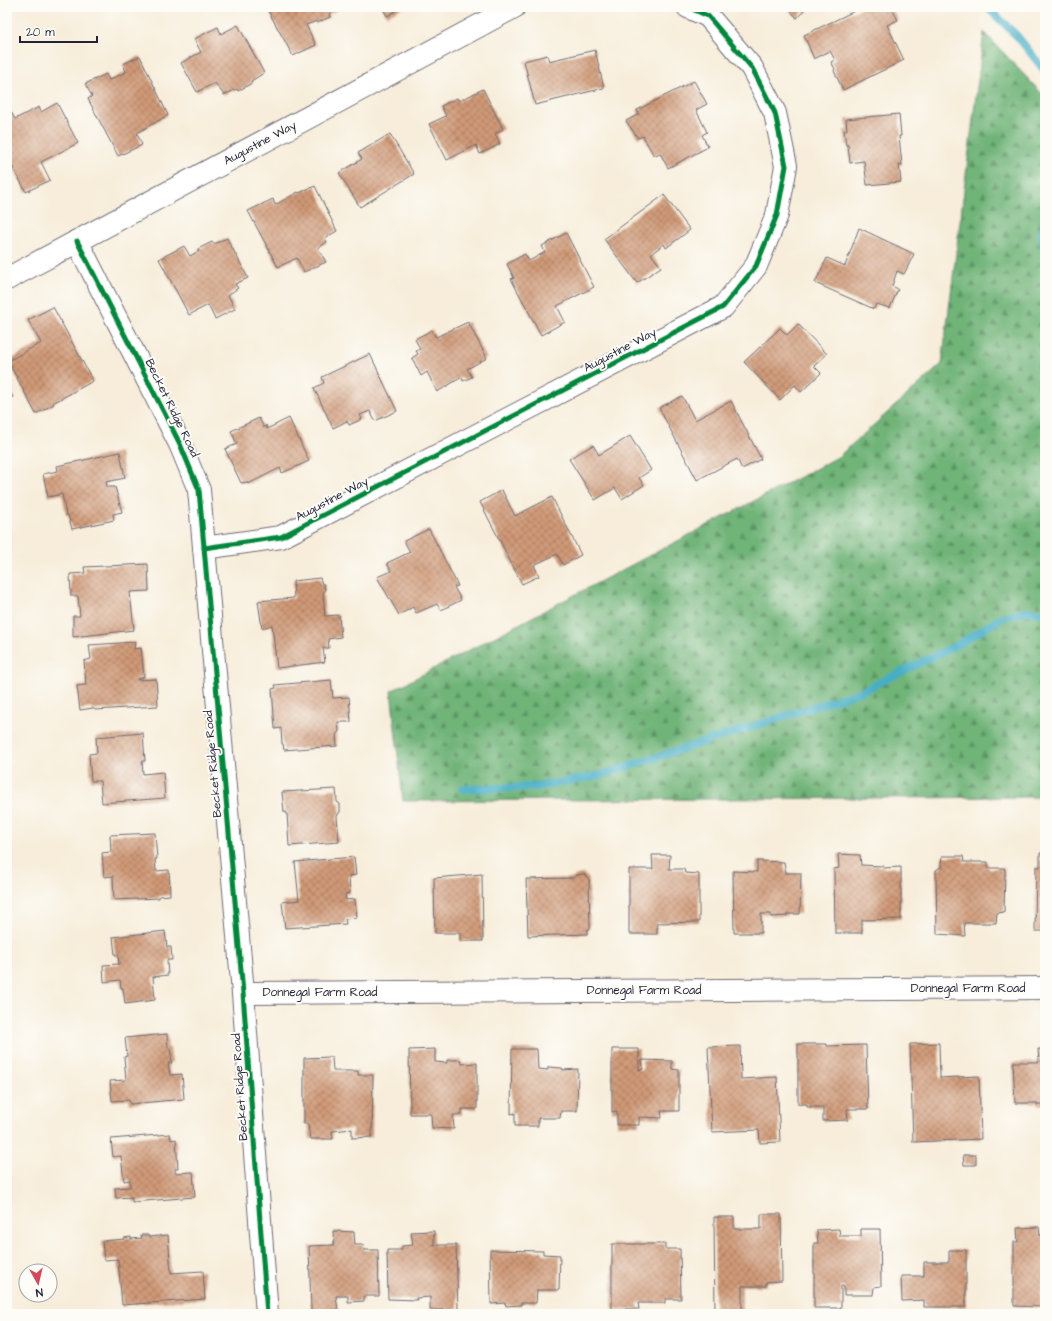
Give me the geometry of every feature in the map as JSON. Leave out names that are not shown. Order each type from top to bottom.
[{"type":"street","name":"Augustine Way","points":[[7,279],[514,7]]},
{"type":"street","name":"Augustine Way","points":[[204,548],[281,537],[723,307],[756,266],[777,216],[786,166],[775,113],[752,68],[708,16],[688,7]]},
{"type":"street","name":"Becket Ridge Road","points":[[77,241],[180,444],[199,490],[243,992],[268,1314]]},
{"type":"street","name":"Donnegal Farm Road","points":[[243,992],[1045,988]]},
{"type":"green space","points":[[984,32],[1045,97],[1045,797],[403,801],[391,691],[838,457],[942,364]]},
{"type":"building","points":[[266,7],[341,8],[329,14],[330,17],[317,23],[317,21],[306,25],[316,45],[293,56]]},
{"type":"building","points":[[382,7],[403,7],[387,16]]},
{"type":"building","points":[[787,7],[807,7],[797,18]]},
{"type":"building","points":[[863,7],[891,7],[898,20],[887,25],[904,60],[843,90],[831,62],[835,60],[830,51],[814,59],[804,35]]},
{"type":"building","points":[[238,25],[264,73],[251,81],[252,83],[238,91],[237,89],[224,95],[215,83],[197,92],[181,63],[201,52],[194,39],[218,27],[221,34]]},
{"type":"building","points":[[595,50],[604,88],[535,105],[524,61],[547,55],[549,61]]},
{"type":"building","points":[[140,56],[168,115],[137,133],[142,145],[118,156],[88,99],[92,96],[85,84],[106,74],[109,80],[126,72],[123,64]]},
{"type":"building","points":[[694,81],[707,104],[696,110],[707,132],[702,135],[708,147],[668,168],[660,153],[654,156],[643,136],[638,138],[626,121],[639,114],[637,110]]},
{"type":"building","points":[[483,89],[503,129],[495,134],[500,144],[480,154],[476,145],[447,160],[429,124],[446,116],[441,106],[457,98],[459,101]]},
{"type":"building","points":[[57,103],[78,143],[41,162],[50,180],[26,192],[7,156],[7,114],[11,112],[15,119],[39,107],[41,112]]},
{"type":"building","points":[[899,114],[901,136],[899,136],[902,165],[899,165],[901,182],[867,185],[864,161],[850,163],[848,145],[846,145],[844,130],[847,130],[846,119]]},
{"type":"building","points":[[390,134],[414,174],[360,207],[339,173],[362,159],[358,153]]},
{"type":"building","points":[[315,186],[337,231],[325,238],[327,242],[318,248],[326,262],[304,272],[297,258],[278,267],[248,211],[273,199],[275,205],[298,192],[299,193]]},
{"type":"building","points":[[664,195],[690,230],[666,248],[664,244],[651,254],[661,267],[637,283],[604,239]]},
{"type":"building","points":[[859,228],[914,254],[904,274],[897,271],[892,286],[898,289],[890,308],[876,304],[874,309],[815,283],[827,258],[845,266]]},
{"type":"building","points":[[566,233],[594,287],[557,306],[565,322],[541,335],[511,279],[514,278],[507,264],[525,254],[529,261],[545,252],[542,246]]},
{"type":"building","points":[[227,238],[248,278],[235,284],[238,288],[228,295],[235,309],[215,319],[208,305],[189,315],[159,259],[184,246],[190,256],[199,251],[198,249],[212,242],[214,244]]},
{"type":"building","points":[[53,307],[93,381],[36,414],[8,361],[41,343],[28,320]]},
{"type":"building","points":[[468,322],[487,358],[467,369],[472,377],[463,381],[462,377],[437,392],[427,372],[421,376],[412,358],[418,354],[416,351],[420,349],[415,339],[432,330],[436,337]]},
{"type":"building","points":[[798,324],[827,354],[814,366],[821,373],[801,392],[795,385],[780,400],[744,362],[780,328],[787,335]]},
{"type":"building","points":[[370,354],[397,411],[375,421],[370,411],[360,415],[362,419],[349,425],[347,421],[333,428],[314,388],[324,383],[322,377]]},
{"type":"building","points":[[7,386],[13,397],[7,400]]},
{"type":"building","points":[[682,396],[695,420],[731,401],[761,459],[742,469],[737,459],[697,480],[659,408]]},
{"type":"building","points":[[259,418],[264,428],[266,425],[267,429],[289,418],[309,461],[282,473],[280,468],[248,484],[247,482],[241,483],[225,449],[237,444],[231,431]]},
{"type":"building","points":[[630,436],[651,470],[639,478],[644,485],[622,499],[615,488],[595,500],[569,459],[593,445],[599,455]]},
{"type":"building","points":[[120,452],[125,478],[106,482],[107,487],[115,487],[122,512],[113,514],[114,520],[72,529],[68,515],[66,515],[62,494],[48,497],[43,474],[58,471],[57,466]]},
{"type":"building","points":[[502,490],[515,516],[552,497],[581,555],[563,565],[557,554],[534,565],[539,576],[522,584],[480,502]]},
{"type":"building","points":[[429,529],[458,586],[454,587],[461,600],[441,610],[437,604],[416,613],[413,607],[399,615],[377,577],[391,571],[387,563],[410,552],[404,541]]},
{"type":"building","points":[[148,564],[149,591],[130,592],[134,630],[73,637],[73,616],[80,616],[78,596],[71,596],[70,574],[85,573],[84,567]]},
{"type":"building","points":[[320,578],[322,584],[324,584],[325,590],[323,594],[325,616],[339,615],[341,637],[328,639],[329,648],[323,648],[325,662],[277,668],[272,625],[262,628],[258,601],[294,598],[293,581]]},
{"type":"building","points":[[135,642],[134,649],[141,648],[144,677],[137,680],[156,679],[158,706],[95,710],[93,708],[80,710],[77,686],[86,685],[84,661],[91,659],[89,645]]},
{"type":"building","points":[[331,680],[333,698],[349,697],[351,722],[338,722],[339,731],[336,735],[337,746],[284,750],[281,728],[275,729],[272,689],[276,688],[275,685]]},
{"type":"building","points":[[143,733],[145,761],[142,761],[143,774],[163,772],[165,798],[102,803],[100,781],[91,781],[89,754],[97,753],[96,737]]},
{"type":"building","points":[[336,789],[337,802],[340,804],[340,812],[337,816],[339,842],[289,846],[287,813],[284,812],[282,792]]},
{"type":"building","points":[[155,833],[157,859],[155,859],[156,871],[169,870],[170,895],[159,896],[159,898],[114,900],[113,876],[104,877],[102,853],[111,852],[110,835]]},
{"type":"building","points":[[1040,853],[1045,853],[1045,931],[1035,931],[1036,867],[1040,867]]},
{"type":"building","points":[[838,854],[860,855],[861,865],[883,866],[883,868],[901,867],[901,919],[862,920],[862,933],[835,933],[834,869],[839,868]]},
{"type":"building","points":[[652,855],[670,855],[669,869],[684,869],[685,873],[699,874],[699,922],[657,923],[657,934],[629,934],[629,869],[653,869]]},
{"type":"building","points":[[942,856],[963,856],[964,862],[988,862],[988,868],[1004,868],[1004,912],[997,913],[996,923],[964,923],[965,936],[937,934],[936,870],[941,867]]},
{"type":"building","points":[[354,857],[356,875],[349,876],[350,893],[345,894],[346,900],[355,899],[357,918],[345,919],[346,924],[285,928],[282,902],[299,900],[295,862]]},
{"type":"building","points":[[757,861],[784,862],[786,873],[801,873],[800,914],[787,914],[787,916],[771,917],[771,914],[761,914],[761,933],[734,933],[733,871],[757,872]]},
{"type":"building","points":[[482,874],[483,941],[460,941],[460,933],[435,933],[434,878]]},
{"type":"building","points":[[584,874],[589,879],[590,929],[588,929],[587,934],[528,936],[526,879],[573,878],[576,875]]},
{"type":"building","points":[[165,931],[167,947],[171,947],[172,960],[167,960],[168,975],[153,977],[155,1000],[125,1004],[123,988],[121,988],[120,980],[104,982],[103,965],[119,964],[118,955],[115,955],[113,937]]},
{"type":"building","points":[[167,1034],[168,1048],[170,1048],[172,1063],[168,1063],[170,1075],[182,1074],[184,1099],[130,1104],[129,1100],[112,1101],[110,1081],[126,1080],[124,1057],[127,1056],[125,1038]]},
{"type":"building","points":[[939,1043],[940,1078],[979,1076],[981,1139],[913,1142],[910,1044]]},
{"type":"building","points":[[798,1044],[827,1044],[827,1046],[866,1045],[868,1109],[847,1109],[848,1120],[823,1121],[823,1107],[807,1107],[807,1104],[798,1104]]},
{"type":"building","points":[[740,1046],[741,1079],[777,1077],[780,1142],[760,1143],[759,1130],[712,1132],[708,1047]]},
{"type":"building","points":[[435,1049],[435,1062],[447,1063],[447,1060],[461,1060],[462,1064],[477,1063],[477,1109],[462,1109],[462,1115],[453,1115],[454,1129],[432,1128],[431,1114],[410,1114],[409,1050]]},
{"type":"building","points":[[512,1049],[537,1049],[538,1069],[548,1070],[548,1067],[562,1068],[563,1070],[578,1069],[577,1111],[561,1111],[560,1118],[538,1118],[538,1126],[515,1126],[515,1113],[511,1114]]},
{"type":"building","points":[[612,1049],[639,1049],[639,1070],[643,1069],[642,1060],[672,1061],[672,1069],[679,1070],[679,1111],[661,1111],[662,1118],[639,1117],[639,1125],[617,1125],[617,1111],[612,1112]]},
{"type":"building","points":[[1038,1049],[1045,1050],[1045,1105],[1037,1105],[1037,1103],[1015,1103],[1013,1062],[1039,1062]]},
{"type":"building","points":[[332,1057],[333,1071],[358,1071],[358,1075],[373,1075],[372,1137],[352,1138],[352,1129],[332,1131],[333,1139],[310,1139],[308,1124],[304,1124],[304,1058]]},
{"type":"building","points":[[170,1134],[171,1140],[176,1139],[178,1169],[175,1169],[175,1173],[193,1172],[195,1197],[132,1202],[132,1197],[116,1198],[115,1188],[130,1187],[130,1180],[124,1181],[121,1156],[113,1157],[111,1139]]},
{"type":"building","points":[[963,1155],[976,1155],[976,1165],[964,1165]]},
{"type":"building","points":[[761,1214],[781,1214],[782,1281],[766,1282],[766,1286],[742,1286],[742,1312],[715,1312],[714,1217],[734,1217],[734,1229],[761,1229]]},
{"type":"building","points":[[1039,1227],[1040,1235],[1045,1235],[1045,1286],[1041,1286],[1041,1307],[1014,1306],[1014,1242],[1018,1242],[1017,1228]]},
{"type":"building","points":[[839,1229],[840,1236],[861,1236],[861,1229],[880,1229],[881,1286],[874,1287],[873,1295],[844,1295],[844,1286],[841,1286],[841,1308],[814,1308],[814,1243],[818,1243],[817,1230]]},
{"type":"building","points":[[333,1231],[354,1232],[355,1245],[363,1245],[364,1250],[378,1250],[379,1296],[364,1296],[364,1301],[348,1302],[348,1296],[336,1296],[338,1310],[311,1311],[309,1246],[334,1245]]},
{"type":"building","points":[[434,1231],[434,1245],[456,1245],[458,1310],[430,1310],[430,1297],[416,1298],[417,1300],[388,1299],[387,1250],[402,1250],[402,1246],[413,1245],[411,1232]]},
{"type":"building","points":[[141,1235],[148,1235],[149,1237],[168,1235],[171,1273],[203,1271],[205,1299],[122,1305],[118,1259],[104,1260],[102,1241],[131,1237],[131,1239],[142,1238]]},
{"type":"building","points":[[612,1244],[665,1244],[665,1249],[680,1249],[681,1299],[665,1299],[665,1303],[638,1303],[639,1309],[612,1309]]},
{"type":"building","points":[[490,1250],[543,1251],[543,1254],[560,1255],[559,1290],[537,1290],[536,1303],[521,1303],[521,1305],[506,1306],[505,1303],[491,1304]]},
{"type":"building","points":[[949,1250],[966,1250],[966,1307],[924,1307],[924,1300],[902,1301],[901,1276],[924,1276],[924,1262],[949,1262]]},
{"type":"waterway","points":[[987,7],[1017,36],[1045,71]]},
{"type":"waterway","points":[[1045,224],[1042,234],[1045,250]]},
{"type":"waterway","points":[[463,789],[536,787],[598,776],[860,692],[959,644],[1003,617],[1027,611],[1045,614]]},
{"type":"cycle path","points":[[204,548],[281,537],[723,307],[756,266],[777,215],[786,166],[775,113],[752,68],[708,16],[688,7]]},
{"type":"cycle path","points":[[77,241],[180,444],[199,490],[243,993],[267,1314]]}]
